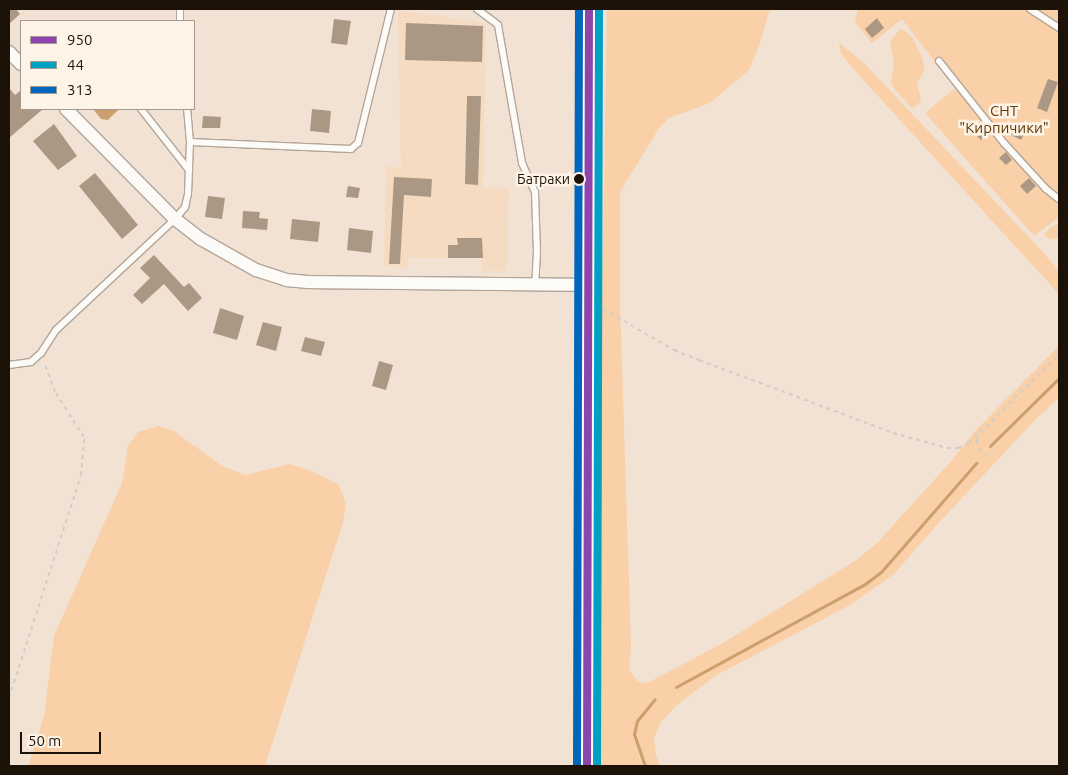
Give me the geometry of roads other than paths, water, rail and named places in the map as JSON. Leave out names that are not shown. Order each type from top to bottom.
[{"type":"main road","points":[[587,766],[590,9]]},
{"type":"street","points":[[9,52],[20,63]]},
{"type":"street","points":[[67,110],[175,219],[202,239],[256,270],[286,280],[308,282],[535,285],[590,294]]},
{"type":"lane","points":[[190,142],[351,149],[358,142],[391,9]]},
{"type":"lane","points":[[477,9],[498,26],[522,164],[535,192],[537,251],[535,285]]},
{"type":"lane","points":[[1030,9],[1059,28]]},
{"type":"lane","points":[[939,61],[1004,143],[1046,189],[1059,198]]},
{"type":"lane","points":[[141,110],[189,170]]},
{"type":"lane","points":[[9,366],[31,362],[41,353],[56,330],[175,219],[184,207],[189,170],[190,142],[187,110]]},
{"type":"waterway","points":[[990,446],[1059,378]]},
{"type":"waterway","points":[[676,687],[865,584],[881,572],[976,463]]},
{"type":"waterway","points":[[645,766],[634,734],[637,721],[655,699]]},
{"type":"place","name":"Батраки","points":[[579,179]]},
{"type":"park label","name":"СНТ \"Кирпичики\"","points":[[1004,118]]}]
